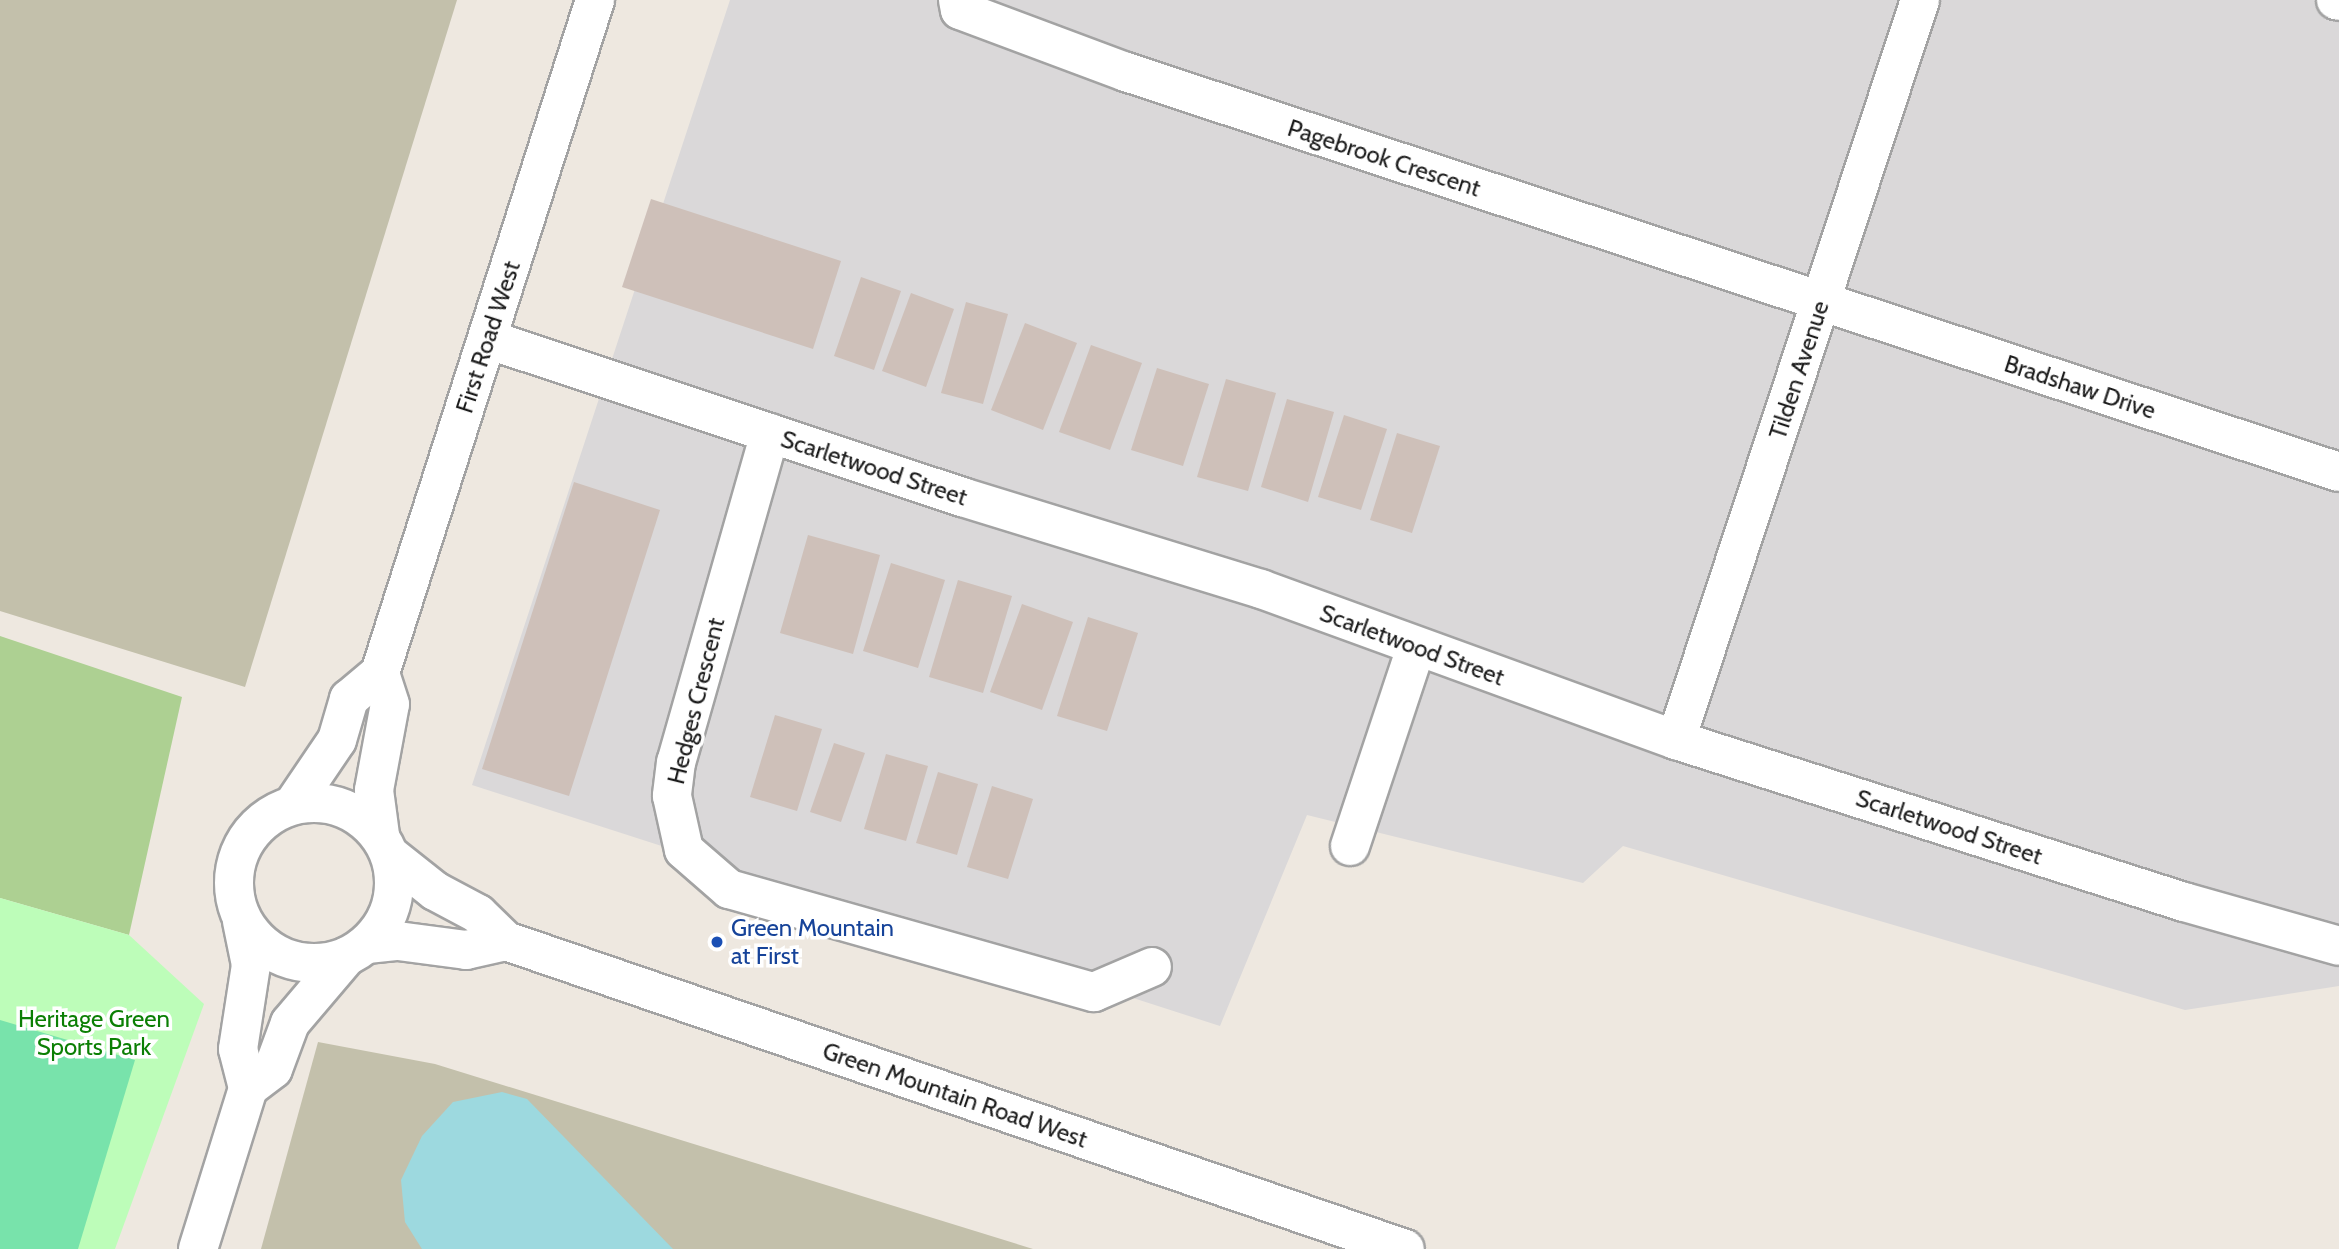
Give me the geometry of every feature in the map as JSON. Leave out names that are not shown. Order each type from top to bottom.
[{"type":"street","name":"First Road West","points":[[380,673],[595,0]]},
{"type":"street","name":"Pagebrook Crescent","points":[[958,0],[960,10],[1126,72],[1821,303]]},
{"type":"street","name":"Tilden Avenue","points":[[1676,740],[1920,0]]},
{"type":"street","name":"Bradshaw Drive","points":[[1821,303],[2339,472]]},
{"type":"street","name":"Scarletwood Street","points":[[487,339],[770,433],[1261,589],[1416,648],[1676,740],[2184,902],[2339,946]]},
{"type":"street","name":"Hedges Crescent","points":[[770,433],[676,762],[672,796],[684,850],[729,889],[1094,992],[1152,967]]},
{"type":"street","points":[[1350,846],[1416,648]]},
{"type":"street","points":[[198,1249],[248,1088],[238,1049],[251,965],[242,920],[234,898],[240,850],[253,830],[293,805],[337,740],[349,699],[380,673],[390,704],[374,790],[393,904],[357,951],[290,1023],[273,1069],[248,1088]]},
{"type":"street","points":[[293,805],[341,807],[385,846]]},
{"type":"street","name":"Green Mountain Road West","points":[[385,846],[435,891],[478,914],[506,941],[1405,1249]]},
{"type":"street","points":[[242,920],[257,940],[299,962],[398,941],[466,950],[506,941]]},
{"type":"shaded area","points":[[0,0],[457,0],[245,687],[0,611]]},
{"type":"shaded area","points":[[730,0],[2339,0],[2339,986],[2185,1010],[1623,846],[1583,883],[1307,815],[1220,1026],[472,785]]},
{"type":"shaded area","points":[[318,1042],[435,1064],[1033,1249],[261,1249]]},
{"type":"green space","points":[[0,636],[182,697],[129,935],[0,898]]},
{"type":"green space","name":"Heritage Green Sports Park","points":[[0,898],[129,935],[204,1004],[115,1249],[0,1249]]},
{"type":"green space","points":[[0,1020],[135,1060],[78,1249],[0,1249]]},
{"type":"water","points":[[502,1092],[527,1099],[673,1249],[422,1249],[405,1222],[401,1180],[422,1136],[453,1102]]},
{"type":"building","points":[[651,199],[841,261],[813,349],[622,287]]},
{"type":"building","points":[[861,277],[901,291],[874,370],[834,356]]},
{"type":"building","points":[[911,293],[954,309],[926,387],[882,371]]},
{"type":"building","points":[[966,302],[1008,314],[983,404],[941,393]]},
{"type":"building","points":[[1025,323],[1077,343],[1043,430],[991,410]]},
{"type":"building","points":[[1091,345],[1142,363],[1110,450],[1059,432]]},
{"type":"building","points":[[1157,368],[1209,384],[1183,466],[1131,450]]},
{"type":"building","points":[[1226,379],[1276,393],[1248,491],[1197,477]]},
{"type":"building","points":[[1287,399],[1334,412],[1308,502],[1261,487]]},
{"type":"building","points":[[1344,415],[1387,429],[1361,510],[1318,497]]},
{"type":"building","points":[[1397,433],[1440,446],[1412,533],[1370,520]]},
{"type":"building","points":[[574,482],[660,510],[569,796],[482,769]]},
{"type":"building","points":[[808,535],[880,555],[853,654],[780,633]]},
{"type":"building","points":[[891,563],[945,580],[918,668],[863,651]]},
{"type":"building","points":[[958,580],[1012,596],[983,693],[929,677]]},
{"type":"building","points":[[1022,604],[1073,622],[1042,710],[990,692]]},
{"type":"building","points":[[1088,617],[1138,633],[1107,731],[1057,716]]},
{"type":"building","points":[[775,715],[822,729],[797,811],[750,797]]},
{"type":"building","points":[[834,743],[865,753],[841,822],[810,812]]},
{"type":"building","points":[[886,754],[928,766],[906,841],[864,829]]},
{"type":"building","points":[[938,772],[978,784],[957,855],[916,843]]},
{"type":"building","points":[[992,786],[1033,799],[1008,879],[967,867]]},
{"type":"place","name":"Green Mountain at First","points":[[717,942]]}]
